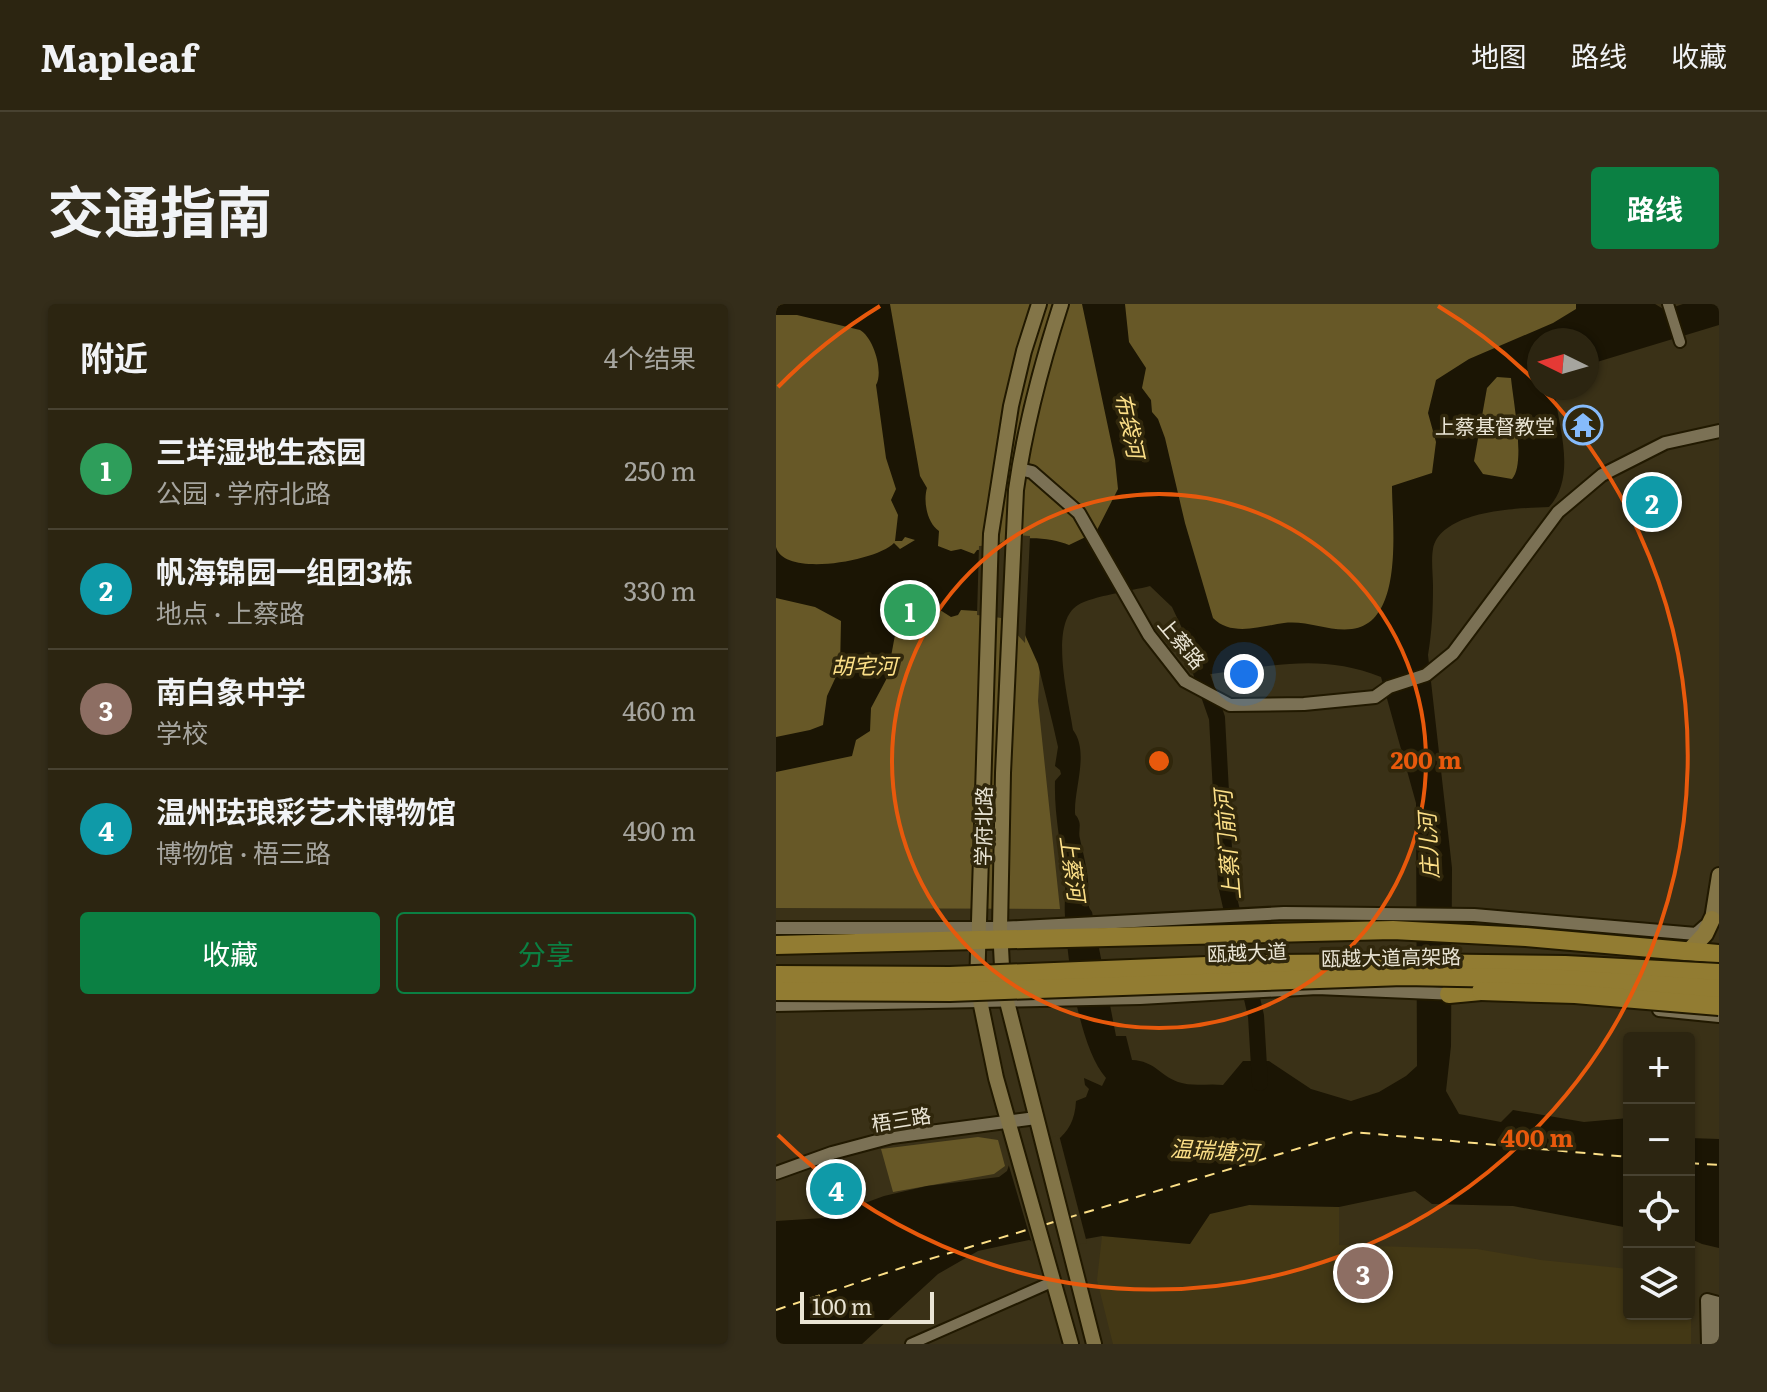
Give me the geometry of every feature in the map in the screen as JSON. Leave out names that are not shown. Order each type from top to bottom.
[{"type":"highway","name":"瓯越大道","points":[[776,945],[889,942],[977,933],[1054,938],[1255,934],[1410,923],[1448,924],[1526,937],[1719,954]]},
{"type":"highway","points":[[776,938],[834,937],[889,942]]},
{"type":"highway","name":"瓯越大道高架路","points":[[776,975],[950,976],[1258,964],[1406,963],[1565,965],[1719,973]]},
{"type":"highway","name":"瓯越大道","points":[[776,989],[873,988],[1004,993],[1109,980],[1364,970],[1409,982],[1658,992],[1719,999]]},
{"type":"highway","name":"瓯越大道高架路","points":[[776,989],[950,992],[1403,976],[1564,979],[1719,989]]},
{"type":"highway","points":[[1449,984],[1481,991],[1575,994],[1678,1005],[1719,1006]]},
{"type":"main road","name":"学府北路","points":[[1039,304],[1011,406],[991,534],[977,933],[978,993],[1009,1122],[1071,1344]]},
{"type":"main road","name":"学府北路","points":[[1061,304],[1034,393],[1019,469],[1013,533],[1000,934],[1004,993],[1094,1344]]},
{"type":"main road","points":[[1689,951],[1705,934],[1712,919],[1719,875]]},
{"type":"street","points":[[1668,305],[1680,342]]},
{"type":"street","name":"上蔡路","points":[[1019,469],[1032,472],[1079,513],[1149,635],[1185,681],[1230,705],[1304,704],[1375,697],[1389,687],[1426,675],[1453,653],[1558,512],[1602,475],[1665,443],[1719,431]]},
{"type":"street","points":[[1000,934],[1284,913],[1410,923]]},
{"type":"street","points":[[1448,924],[1696,934],[1712,919]]},
{"type":"street","points":[[776,928],[977,933]]},
{"type":"street","points":[[1004,993],[1140,998],[1409,982]]},
{"type":"street","points":[[1449,984],[1520,1000],[1573,1001],[1719,1016]]},
{"type":"street","points":[[1520,1000],[1563,987]]},
{"type":"street","points":[[776,1005],[978,993]]},
{"type":"street","name":"梧三路","points":[[776,1173],[832,1153],[892,1137],[1009,1122],[1038,1125]]},
{"type":"street","points":[[911,1344],[1054,1281]]},
{"type":"street","points":[[1708,1344],[1707,1300],[1718,1303],[1719,1344]]},
{"type":"shaded area","points":[[776,304],[1610,304],[1563,328],[1527,328],[1527,400],[1537,400],[1535,481],[1420,526],[1418,638],[1215,661],[1178,573],[1045,581],[1038,701],[1060,909],[776,908]]},
{"type":"shaded area","points":[[978,1137],[998,1140],[1005,1166],[994,1174],[893,1192],[881,1149]]},
{"type":"shaded area","points":[[1249,1205],[1339,1207],[1339,1245],[1477,1249],[1541,1260],[1623,1268],[1623,1320],[1691,1320],[1691,1344],[1113,1344],[1097,1280],[1102,1236],[1190,1244],[1210,1213]]},
{"type":"water","points":[[776,304],[890,304],[920,476],[927,488],[927,511],[939,531],[938,546],[974,554],[977,550],[1022,539],[1042,539],[1069,545],[1096,532],[1118,489],[1115,460],[1082,304],[1125,304],[1129,342],[1146,368],[1142,388],[1151,400],[1152,412],[1165,438],[1185,523],[1213,618],[1220,624],[1238,629],[1293,623],[1352,629],[1369,622],[1381,609],[1392,569],[1392,486],[1432,473],[1436,442],[1428,413],[1436,380],[1469,359],[1527,334],[1527,400],[1556,400],[1564,454],[1562,482],[1557,495],[1549,507],[1501,510],[1465,519],[1439,536],[1432,553],[1428,655],[1452,868],[1451,1046],[1446,1091],[1459,1114],[1501,1122],[1513,1110],[1584,1122],[1623,1119],[1623,1227],[1513,1206],[1432,1204],[1415,1191],[1339,1207],[1249,1205],[1210,1214],[1190,1244],[1102,1236],[1047,1246],[1029,1240],[978,1251],[938,1274],[862,1344],[776,1344],[776,1221],[824,1218],[884,1196],[927,1186],[999,1177],[1007,1171],[1010,1162],[1045,1148],[1063,1135],[1074,1115],[1076,1101],[1086,1097],[1089,1089],[1084,1078],[1102,1086],[1106,1078],[1088,1046],[1076,1002],[1066,934],[1065,879],[1056,806],[1055,781],[1061,774],[1055,766],[1058,747],[1038,664],[1025,635],[993,612],[961,610],[951,617],[940,610],[925,610],[924,619],[916,619],[912,604],[902,602],[911,621],[901,625],[895,635],[887,678],[871,708],[870,731],[856,740],[852,756],[776,772],[776,737],[823,725],[827,696],[840,668],[841,621],[815,607],[776,598],[776,547],[783,556],[795,562],[832,563],[870,556],[894,543],[900,549],[915,540],[905,537],[902,541],[895,541],[898,515],[891,500],[896,489],[886,458],[876,385],[879,371],[873,347],[860,330],[797,315],[776,315]],"holes":[[[1497,377],[1511,378],[1518,447],[1516,472],[1512,479],[1483,474],[1474,461],[1487,388]],[[1150,586],[1172,607],[1204,675],[1315,663],[1358,669],[1381,677],[1416,803],[1417,1066],[1379,1092],[1351,1101],[1311,1089],[1269,1061],[1243,1061],[1223,1085],[1184,1083],[1146,1063],[1132,1060],[1126,1036],[1116,1036],[1092,912],[1088,905],[1087,871],[1079,837],[1080,823],[1075,814],[1081,758],[1078,738],[1073,730],[1063,663],[1064,628],[1069,614],[1078,605],[1102,596]]]},
{"type":"water","points":[[1576,304],[1655,304],[1665,310],[1683,304],[1719,304],[1719,325],[1599,361],[1599,328],[1541,328],[1576,309]]},
{"type":"water","points":[[1695,1138],[1719,1139],[1719,1248],[1695,1241]]},
{"type":"pier","points":[[1016,535],[1030,536],[1025,643],[1002,618],[977,615],[979,546],[996,545]]},
{"type":"pier","points":[[1059,1135],[1087,1243],[1041,1250],[1033,1247],[1006,1156],[1015,1148]]},
{"type":"waterway","name":"上蔡门前河","points":[[1188,635],[1217,718],[1226,885],[1256,1016],[1260,1083]]},
{"type":"ferry route","points":[[1067,1218],[1353,1132],[1623,1156]]},
{"type":"ferry route","points":[[1695,1163],[1719,1165]]},
{"type":"ferry route","points":[[1044,1225],[1057,1221]]},
{"type":"ferry route","points":[[776,1310],[1030,1229]]},
{"type":"place","name":"上蔡基督教堂","points":[[1583,425]]},
{"type":"place","name":"帆海锦园一组团3栋","points":[[1652,502]]},
{"type":"place","name":"三垟湿地生态园","points":[[910,610]]},
{"type":"place","name":"温州珐琅彩艺术博物馆","points":[[836,1189]]},
{"type":"place","name":"南白象中学","points":[[1363,1273]]},
{"type":"water label","name":"布袋河","points":[[1131,425]]},
{"type":"water label","name":"胡宅河","points":[[864,664]]},
{"type":"water label","name":"庄儿河","points":[[1427,846]]},
{"type":"water label","name":"上蔡河","points":[[1074,868]]},
{"type":"water label","name":"温瑞塘河","points":[[1214,1149]]}]
